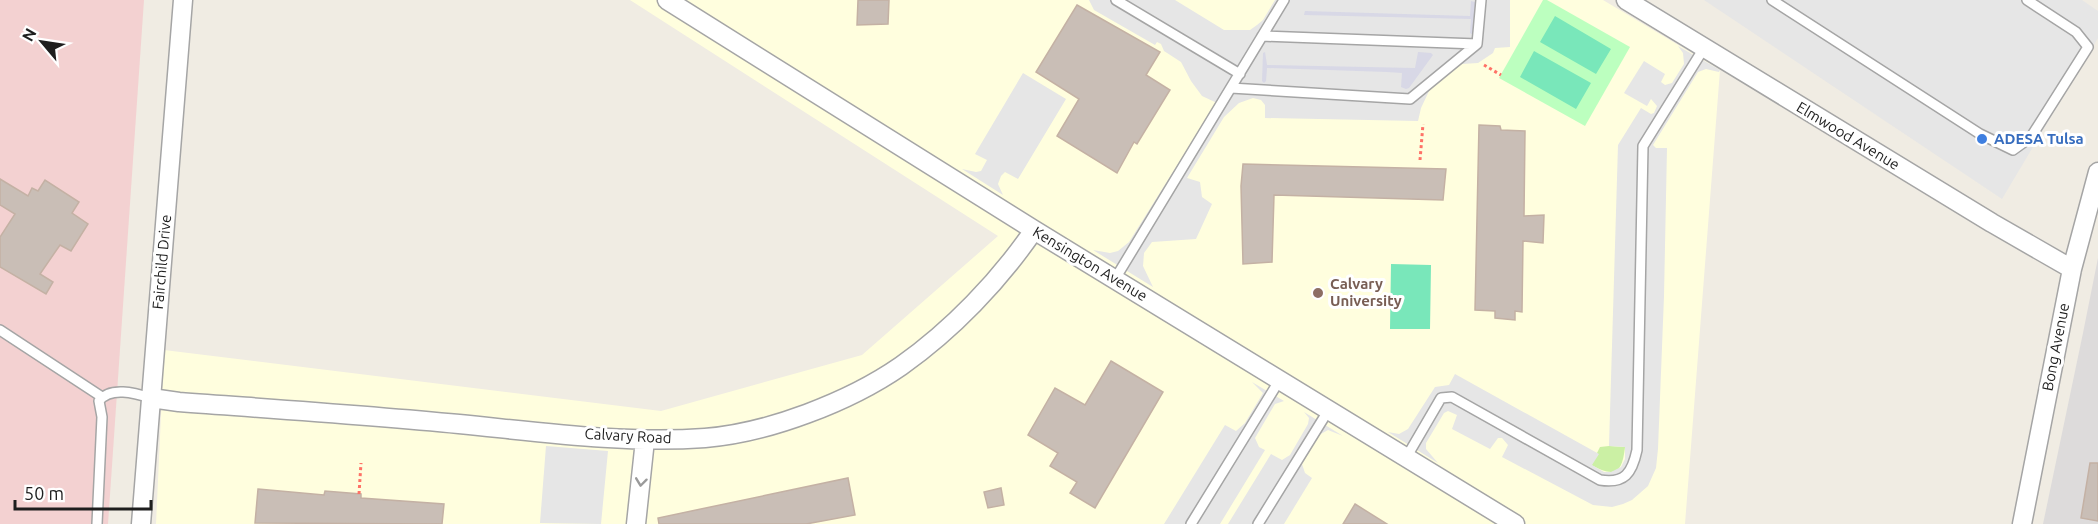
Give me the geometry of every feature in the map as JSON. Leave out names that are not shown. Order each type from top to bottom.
[{"type":"street","name":"Fairchild Drive","points":[[141,524],[183,0]]},
{"type":"street","name":"Kensington Avenue","points":[[667,0],[1034,230],[1515,524]]},
{"type":"street","name":"Elmwood Avenue","points":[[1626,0],[1992,223],[2072,269]]},
{"type":"street","name":"Bong Avenue","points":[[2022,524],[2072,269],[2098,172]]},
{"type":"street","name":"Calvary Road","points":[[151,398],[645,440],[707,438],[754,431],[818,409],[900,367],[936,339],[1016,256],[1034,230]]},
{"type":"street","points":[[636,524],[645,440]]},
{"type":"lane","points":[[1116,0],[1240,74]]},
{"type":"lane","points":[[1115,279],[1284,0]]},
{"type":"lane","points":[[1231,88],[1410,99],[1477,44],[1481,0]]},
{"type":"lane","points":[[1772,0],[1980,134],[2013,150],[2031,137],[2088,46],[2076,32],[2027,0]]},
{"type":"lane","points":[[1262,36],[1477,44]]},
{"type":"lane","points":[[1406,458],[1441,398],[1452,397],[1600,480],[1610,482],[1628,474],[1634,465],[1636,450],[1643,146],[1704,48]]},
{"type":"lane","points":[[0,330],[102,397]]},
{"type":"lane","points":[[1191,524],[1280,381]]},
{"type":"lane","points":[[97,524],[102,417],[99,401],[102,397],[117,392],[151,398]]},
{"type":"lane","points":[[1258,524],[1329,411]]},
{"type":"path","points":[[1484,65],[1501,75]]},
{"type":"path","points":[[1420,160],[1423,124]]},
{"type":"path","points":[[359,494],[361,463]]},
{"type":"shaded area","points":[[0,0],[144,0],[108,524],[0,524]]},
{"type":"shaded area","name":"Calvary University","points":[[630,0],[1603,0],[1720,70],[1685,524],[156,524],[164,350],[661,411],[862,355],[998,236]]},
{"type":"shaded area","points":[[1089,0],[1175,0],[1224,30],[1250,30],[1263,20],[1275,0],[1510,0],[1510,47],[1495,48],[1493,53],[1478,63],[1453,67],[1430,89],[1418,121],[1265,118],[1265,105],[1261,100],[1253,98],[1239,103],[1224,117],[1187,178],[1200,182],[1202,197],[1212,204],[1196,239],[1152,242],[1144,253],[1143,266],[1153,287],[1093,250],[1110,253],[1118,251],[1129,242],[1203,124],[1215,111],[1217,103],[1202,96],[1181,62],[1164,51],[1161,44],[1157,42],[1155,45],[1094,10]]},
{"type":"shaded area","name":"ADESA Tulsa","points":[[1704,0],[2082,0],[2098,11],[2098,38],[2002,199]]},
{"type":"shaded area","points":[[1471,1],[1475,2],[1473,35],[1470,33],[1471,19],[1304,15],[1305,11],[1470,16]]},
{"type":"shaded area","points":[[1678,46],[1720,70],[1719,72],[1706,69],[1698,72],[1653,145],[1656,148],[1667,148],[1658,449],[1656,468],[1648,486],[1632,500],[1623,504],[1612,507],[1593,505],[1502,457],[1508,445],[1502,438],[1498,438],[1490,449],[1452,429],[1457,415],[1448,411],[1444,413],[1426,443],[1426,449],[1438,463],[1388,432],[1399,434],[1408,429],[1435,387],[1449,385],[1455,374],[1599,454],[1592,465],[1604,472],[1611,472],[1621,467],[1625,459],[1625,447],[1609,446],[1618,145],[1641,108],[1651,114],[1657,106],[1651,99],[1647,106],[1624,93],[1644,61],[1665,74],[1661,82],[1665,85],[1672,83],[1684,64],[1683,53]]},
{"type":"shaded area","points":[[1265,52],[1267,65],[1415,68],[1418,52],[1433,55],[1406,89],[1401,87],[1402,73],[1387,72],[1267,68],[1264,83],[1262,81],[1263,53]]},
{"type":"shaded area","points":[[1023,73],[1066,99],[1018,179],[1005,172],[1001,176],[998,184],[1003,195],[962,169],[981,171],[987,160],[975,154]]},
{"type":"shaded area","points":[[2098,258],[2098,524],[2043,524],[2083,333]]},
{"type":"shaded area","points":[[1252,382],[1284,401],[1275,404],[1255,438],[1259,447],[1265,450],[1220,524],[1164,524],[1225,425],[1236,431],[1245,423],[1263,393]]},
{"type":"shaded area","points":[[1304,412],[1343,436],[1328,430],[1319,435],[1302,464],[1305,473],[1312,478],[1284,524],[1228,524],[1271,454],[1282,460],[1290,455],[1308,424],[1309,418]]},
{"type":"shaded area","points":[[546,446],[608,451],[601,524],[540,523]]},
{"type":"green space","points":[[1543,0],[1547,0],[1630,47],[1585,126],[1499,78]]},
{"type":"green space","points":[[1555,16],[1611,49],[1596,74],[1540,42]]},
{"type":"green space","points":[[1534,51],[1591,83],[1576,109],[1520,77]]},
{"type":"green space","points":[[1391,264],[1431,265],[1430,329],[1390,329]]},
{"type":"green space","points":[[1600,447],[1625,447],[1620,468],[1612,472],[1591,465]]},
{"type":"building","points":[[858,0],[889,0],[888,24],[857,25]]},
{"type":"building","points":[[1077,5],[1160,52],[1146,75],[1170,90],[1137,144],[1134,142],[1117,173],[1057,136],[1079,99],[1036,72]]},
{"type":"building","points":[[1479,125],[1500,126],[1501,130],[1525,131],[1524,216],[1544,215],[1543,243],[1523,241],[1522,312],[1515,311],[1515,320],[1495,318],[1495,311],[1475,310]]},
{"type":"building","points":[[1243,164],[1446,169],[1443,200],[1274,195],[1272,262],[1243,264],[1241,186]]},
{"type":"building","points":[[0,179],[28,196],[32,188],[38,191],[45,180],[79,202],[72,213],[88,224],[71,251],[60,245],[40,274],[53,282],[46,294],[0,267],[0,237],[15,214],[0,205]]},
{"type":"building","points":[[1111,361],[1163,392],[1095,508],[1070,493],[1077,482],[1050,466],[1058,453],[1028,435],[1055,388],[1085,405]]},
{"type":"building","points":[[2090,463],[2098,463],[2098,521],[2081,518]]},
{"type":"building","points":[[848,478],[855,515],[806,524],[659,524],[658,518]]},
{"type":"building","points":[[1001,488],[1004,505],[988,508],[984,492]]},
{"type":"building","points":[[258,489],[324,495],[325,491],[361,494],[361,498],[444,504],[442,524],[255,523]]},
{"type":"building","points":[[1355,504],[1387,524],[1343,524]]},
{"type":"place","name":"ADESA Tulsa","points":[[1982,139]]},
{"type":"place","name":"Calvary University","points":[[1318,293]]}]
